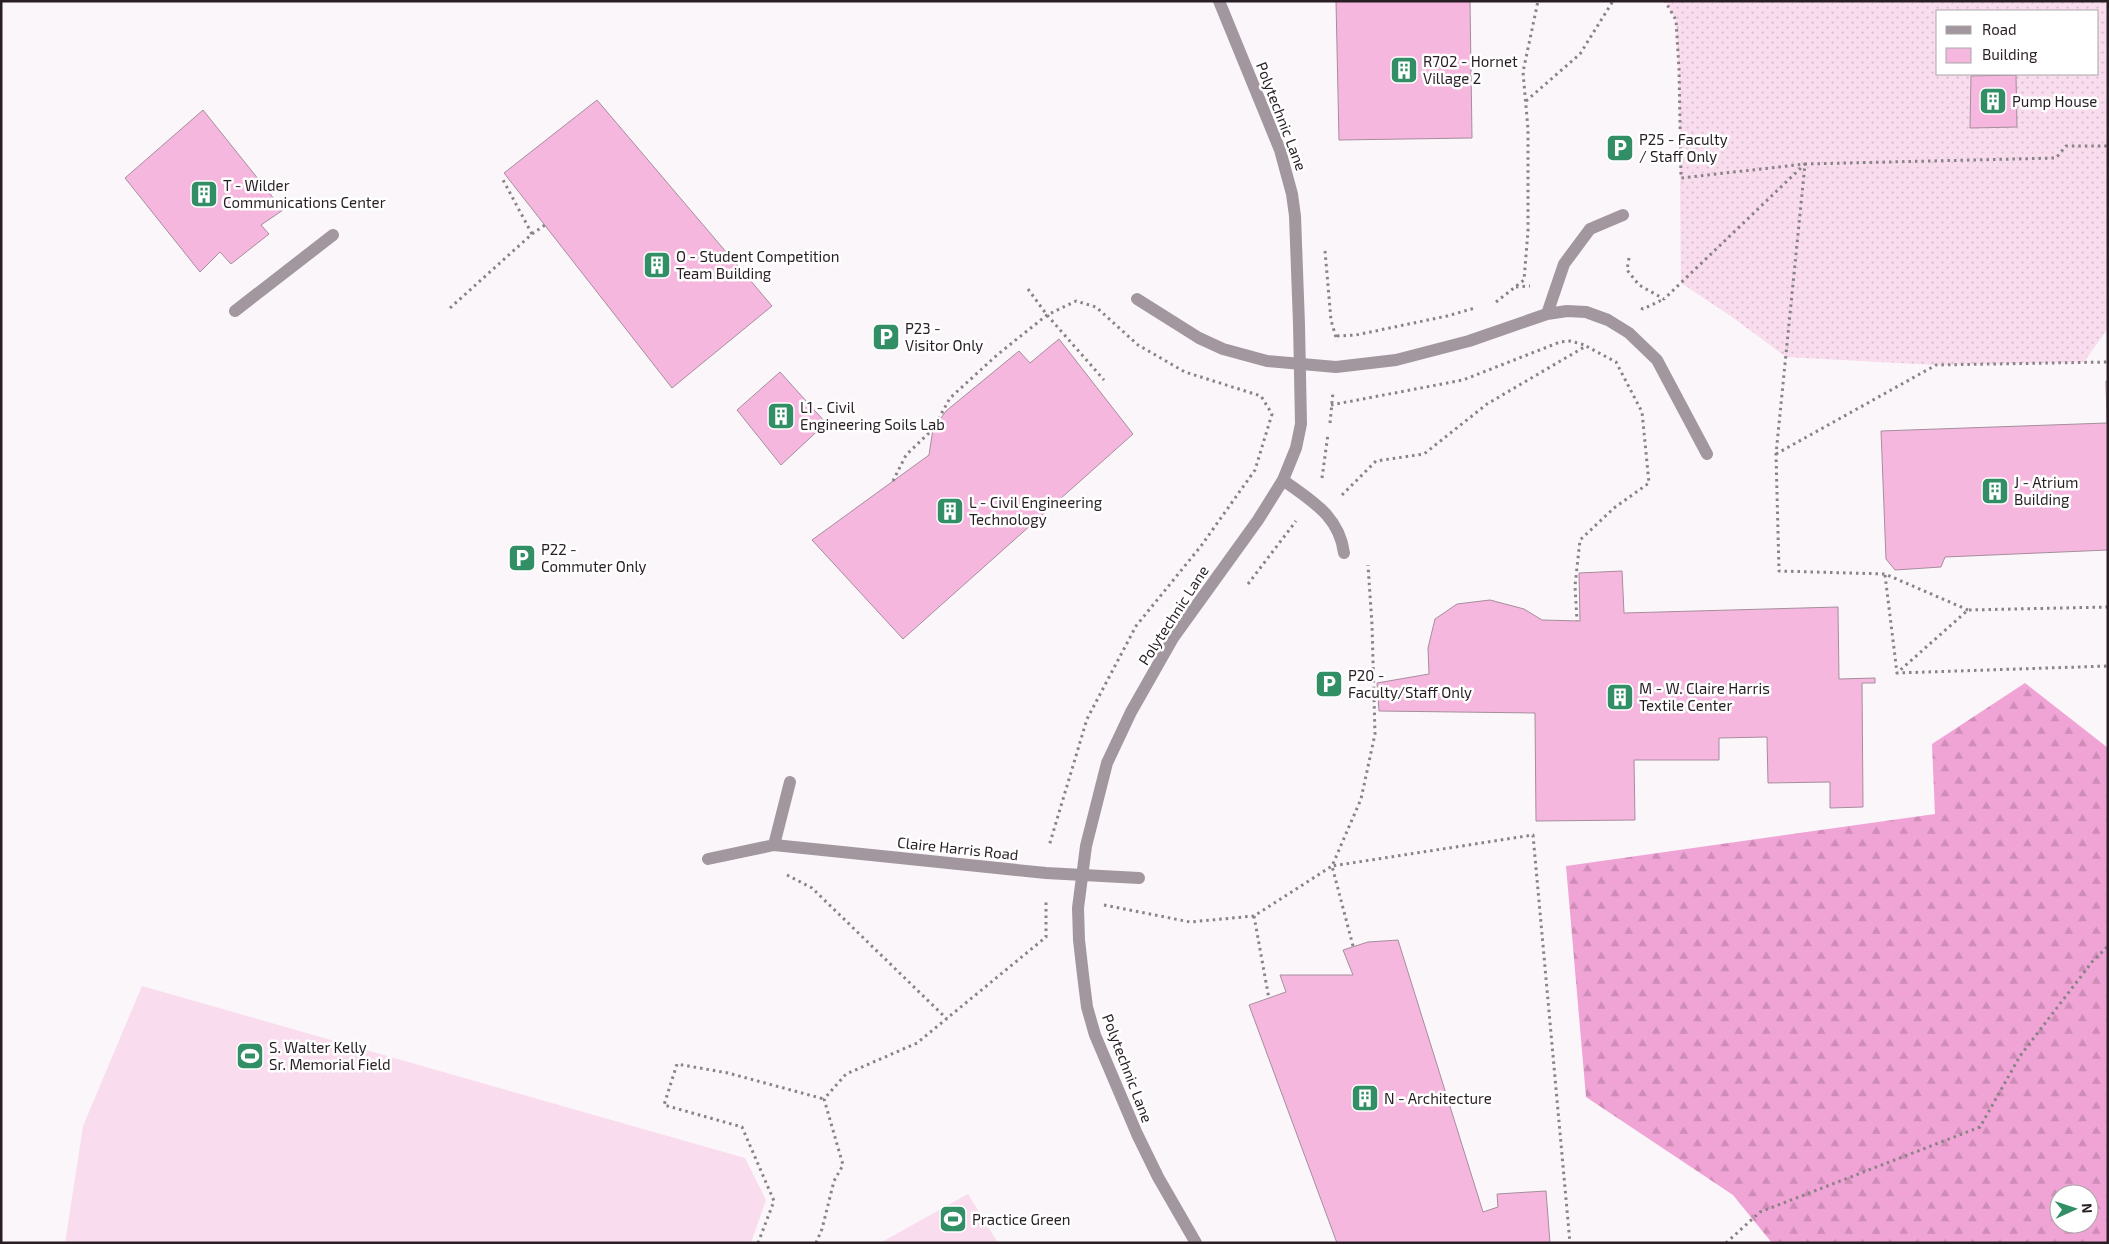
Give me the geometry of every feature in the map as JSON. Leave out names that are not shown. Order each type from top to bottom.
[{"type":"street","name":"Polytechnic Lane","points":[[1196,1243],[1136,1134],[1095,1035],[1087,1006],[1079,940],[1078,908],[1081,875],[1090,828],[1107,763],[1131,712],[1173,638],[1258,520],[1283,480],[1296,448],[1301,424],[1301,365],[1295,216],[1290,186],[1280,150],[1220,1]]},
{"type":"street","points":[[1547,314],[1564,264],[1590,229],[1623,215]]},
{"type":"street","points":[[235,311],[334,235]]},
{"type":"street","points":[[1137,299],[1199,338],[1223,349],[1267,361],[1336,367],[1396,360],[1469,341],[1547,314],[1567,311],[1586,312],[1608,320],[1629,333],[1657,360],[1707,454]]},
{"type":"street","points":[[1283,480],[1325,511],[1339,531],[1344,553]]},
{"type":"street","points":[[774,845],[790,782]]},
{"type":"street","name":"Claire Harris Road","points":[[708,859],[774,845],[1046,874],[1139,878]]},
{"type":"path","points":[[1488,305],[1496,302],[1524,280],[1528,222],[1528,130],[1523,72],[1538,1]]},
{"type":"path","points":[[1526,100],[1580,54],[1613,1]]},
{"type":"path","points":[[1665,1],[1676,20],[1681,178],[1806,164],[2056,158],[2066,146],[2108,146]]},
{"type":"path","points":[[1629,258],[1627,270],[1639,285],[1664,299],[1806,164]]},
{"type":"path","points":[[1806,164],[1776,454],[1779,571],[1885,574],[1968,610],[2108,607]]},
{"type":"path","points":[[502,178],[532,234]]},
{"type":"path","points":[[450,308],[532,234],[545,225]]},
{"type":"path","points":[[1028,289],[1047,315],[1104,380]]},
{"type":"path","points":[[893,481],[906,455],[933,429],[950,398],[997,355],[1047,315],[1076,301],[1096,307],[1138,345],[1185,372],[1261,396],[1272,414],[1255,470]]},
{"type":"path","points":[[1337,336],[1356,336],[1480,307]]},
{"type":"path","points":[[1332,405],[1463,380],[1560,342],[1570,341],[1586,346],[1616,362],[1642,412],[1649,483],[1614,508],[1580,540],[1575,586],[1577,621]]},
{"type":"path","points":[[1335,490],[1340,497],[1376,461],[1424,454],[1487,404],[1586,346]]},
{"type":"path","points":[[1776,454],[1936,365],[2108,362]]},
{"type":"path","points":[[1244,588],[1292,528],[1324,476],[1329,483]]},
{"type":"path","points":[[1354,946],[1332,866],[1361,799],[1375,734],[1372,624],[1367,559]]},
{"type":"path","points":[[1885,574],[1897,673]]},
{"type":"path","points":[[1897,673],[1968,610]]},
{"type":"path","points":[[1897,673],[2108,666]]},
{"type":"path","points":[[1104,905],[1190,922],[1254,916],[1332,866],[1533,835],[1570,1243]]},
{"type":"path","points":[[782,872],[812,888],[947,1019]]},
{"type":"path","points":[[1103,913],[1109,876]]},
{"type":"path","points":[[1254,916],[1269,999]]},
{"type":"path","points":[[824,1099],[846,1074],[917,1044],[1046,937]]},
{"type":"path","points":[[1726,1243],[1760,1212],[1980,1127],[2020,1056],[2092,962],[2108,946]]},
{"type":"path","points":[[758,1243],[774,1202],[742,1127],[664,1105],[677,1064],[728,1073],[824,1099]]},
{"type":"path","points":[[816,1243],[822,1228],[834,1181],[844,1164],[824,1099]]},
{"type":"shaded area","points":[[1665,1],[2108,1],[2108,328],[2084,362],[1936,365],[1786,357],[1732,317],[1681,283],[1679,69],[1676,20]]},
{"type":"shaded area","name":"S. Walter Kelly Sr. Memorial Field","points":[[142,986],[745,1158],[766,1200],[751,1243],[65,1243],[83,1126]]},
{"type":"shaded area","name":"Practice Green","points":[[968,1194],[998,1243],[880,1243]]},
{"type":"green space","points":[[2025,683],[2108,748],[2108,1243],[1772,1243],[1733,1195],[1586,1097],[1566,866],[1935,814],[1932,744]]},
{"type":"building","name":"R702 - Hornet Village 2","points":[[1336,1],[1470,1],[1472,138],[1339,140]]},
{"type":"building","name":"Pump House","points":[[2016,75],[2017,127],[1970,128],[1971,76]]},
{"type":"building","name":"O - Student Competition Team Building","points":[[597,100],[772,306],[672,388],[504,173]]},
{"type":"building","name":"T - Wilder Communications Center","points":[[203,110],[283,210],[261,225],[269,234],[231,264],[220,252],[200,272],[125,178]]},
{"type":"building","name":"L - Civil Engineering Technology","points":[[1059,339],[1133,434],[903,639],[812,540],[929,455],[933,429],[946,411],[1019,351],[1030,363]]},
{"type":"building","name":"L1 - Civil Engineering Soils Lab","points":[[780,372],[826,423],[781,465],[737,410]]},
{"type":"building","name":"J - Atrium Building","points":[[2106,381],[2108,381],[2108,550],[1945,557],[1941,567],[1895,570],[1886,559],[1881,431],[2107,423]]},
{"type":"building","name":"M - W. Claire Harris Textile Center","points":[[1622,571],[1624,613],[1838,607],[1839,679],[1875,678],[1875,683],[1862,683],[1863,807],[1830,808],[1830,782],[1768,783],[1767,737],[1719,738],[1719,760],[1634,760],[1635,820],[1536,821],[1535,713],[1379,711],[1377,683],[1429,674],[1428,648],[1435,619],[1457,604],[1490,600],[1524,609],[1542,620],[1580,621],[1579,573]]},
{"type":"building","name":"N - Architecture","points":[[1398,940],[1483,1212],[1498,1207],[1497,1194],[1546,1191],[1550,1243],[1337,1243],[1249,1005],[1286,992],[1280,975],[1353,975],[1343,950],[1368,942]]},
{"type":"place","name":"R702 - Hornet Village 2","points":[[1404,70]]},
{"type":"place","name":"Pump House","points":[[1993,101]]},
{"type":"place","name":"P25 - Faculty / Staff Only","points":[[1620,148]]},
{"type":"place","name":"T - Wilder Communications Center","points":[[204,194]]},
{"type":"place","name":"O - Student Competition Team Building","points":[[657,265]]},
{"type":"place","name":"P23 - Visitor Only","points":[[886,337]]},
{"type":"place","name":"L1 - Civil Engineering Soils Lab","points":[[781,416]]},
{"type":"place","name":"J - Atrium Building","points":[[1995,491]]},
{"type":"place","name":"L - Civil Engineering Technology","points":[[950,511]]},
{"type":"place","name":"P22 - Commuter Only","points":[[522,558]]},
{"type":"place","name":"P20 - Faculty/Staff Only","points":[[1329,684]]},
{"type":"place","name":"M - W. Claire Harris Textile Center","points":[[1620,697]]},
{"type":"place","name":"S. Walter Kelly Sr. Memorial Field","points":[[250,1056]]},
{"type":"place","name":"N - Architecture","points":[[1365,1098]]},
{"type":"place","name":"Practice Green","points":[[953,1219]]}]
